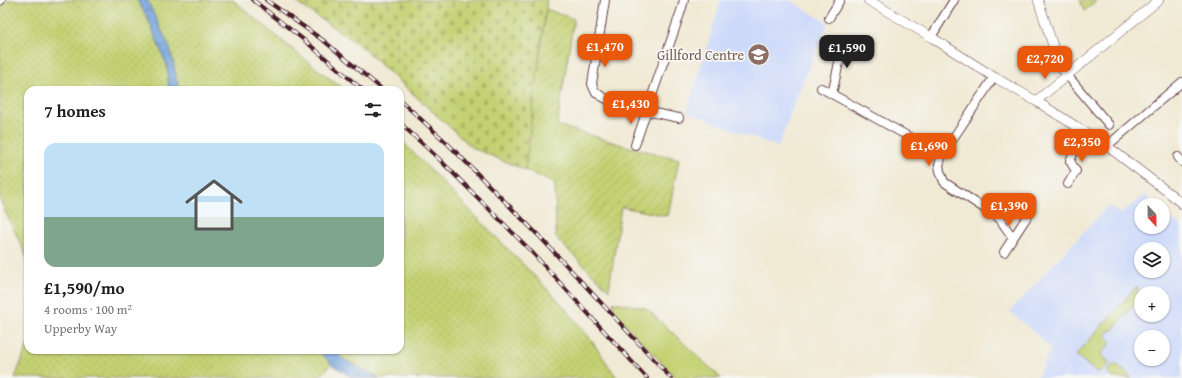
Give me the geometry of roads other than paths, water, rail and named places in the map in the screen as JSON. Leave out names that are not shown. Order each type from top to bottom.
[{"type":"street","points":[[605,0],[592,84],[594,91],[607,100],[646,111],[679,118]]},
{"type":"street","points":[[635,145],[682,12],[684,0]]},
{"type":"street","points":[[829,18],[840,0]]},
{"type":"street","points":[[868,0],[1036,101],[1107,146],[1182,204]]},
{"type":"street","points":[[931,37],[954,0]]},
{"type":"street","points":[[1038,0],[1059,64],[1109,125]]},
{"type":"street","points":[[1036,101],[1159,0]]},
{"type":"street","points":[[832,94],[844,40]]},
{"type":"street","points":[[994,77],[942,155],[939,165],[944,182],[998,218],[1013,238]]},
{"type":"street","points":[[1107,146],[1182,82]]},
{"type":"street","points":[[821,88],[942,155]]},
{"type":"street","points":[[1068,184],[1076,171],[1070,161],[1083,131]]},
{"type":"street","points":[[1004,252],[1030,212]]},
{"type":"water","points":[[137,0],[147,0],[170,48],[178,86],[169,86],[167,65],[147,17]]},
{"type":"water","points":[[322,354],[338,354],[343,359],[379,378],[353,378],[331,364]]},
{"type":"railway","points":[[253,0],[304,40],[358,86]]},
{"type":"railway","points":[[266,0],[324,41],[378,86]]},
{"type":"railway","points":[[404,104],[448,144],[539,236],[671,378]]},
{"type":"railway","points":[[404,127],[438,158],[528,248],[647,378]]},
{"type":"place","name":"Gillford Centre","points":[[759,55]]}]
